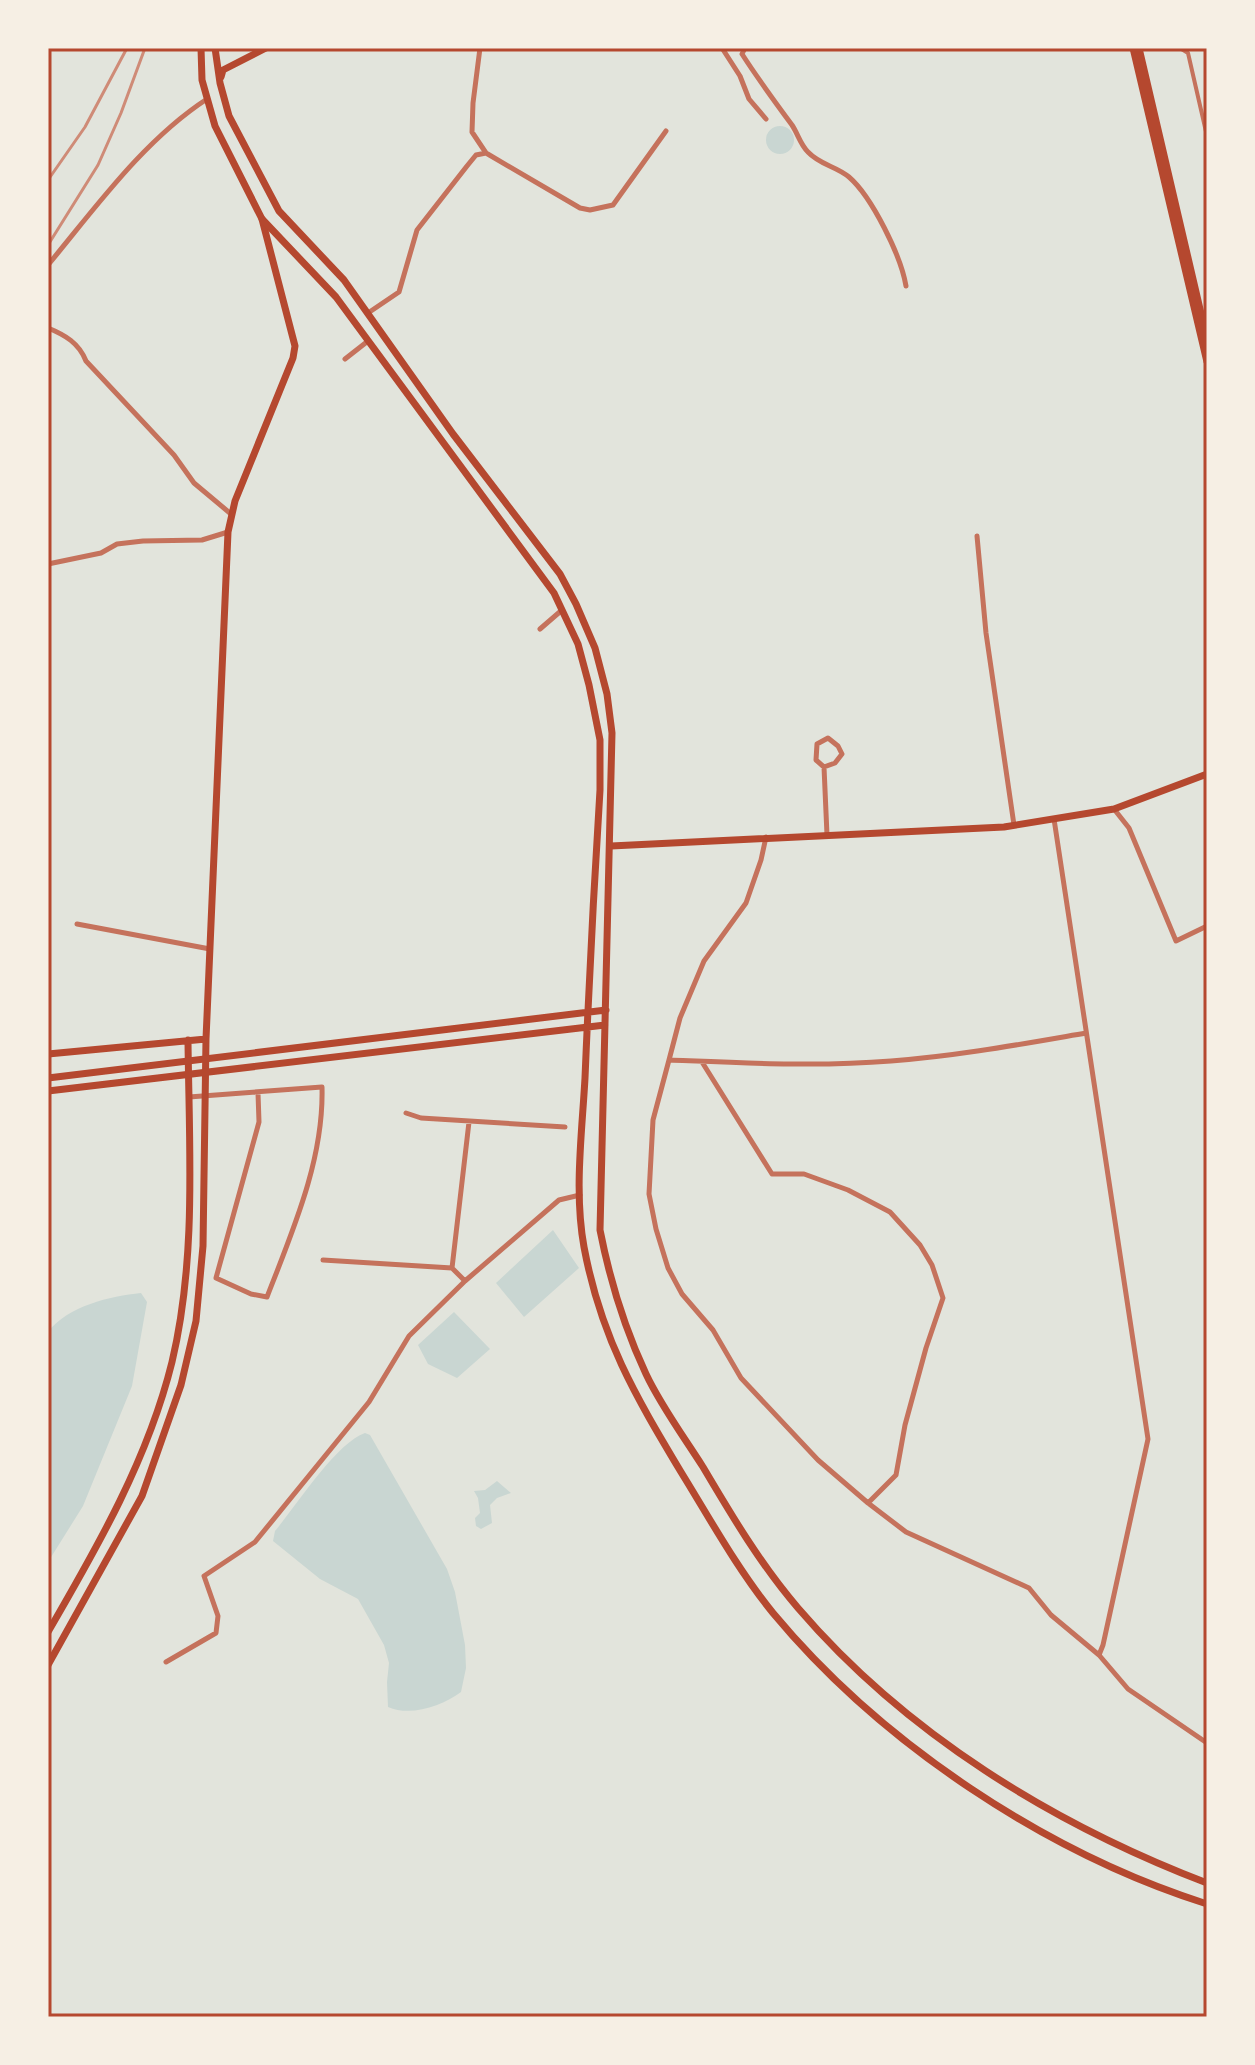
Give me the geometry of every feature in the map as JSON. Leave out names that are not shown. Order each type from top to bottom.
[{"type":"main road","points":[[48,1665],[142,1496],[181,1385],[194,1332],[203,1246],[206,1039],[228,532],[231,514],[293,358],[295,346],[262,219],[215,126],[202,80],[201,48]]},
{"type":"main road","points":[[215,48],[229,116],[279,211],[344,280],[453,434],[560,574],[595,648],[607,694],[612,733],[600,1230],[619,1310],[647,1377],[754,1550],[797,1607],[858,1672],[910,1718],[985,1771],[1146,1860],[1207,1883]]},
{"type":"main road","points":[[220,83],[223,70],[266,48]]},
{"type":"main road","points":[[1133,48],[1207,362]]},
{"type":"main road","points":[[1139,48],[1207,339]]},
{"type":"main road","points":[[262,219],[336,297],[554,593],[578,644],[600,740],[580,1195],[583,1244],[610,1344],[632,1390],[729,1551],[772,1612],[885,1728],[945,1772],[1086,1855],[1172,1893],[1207,1904]]},
{"type":"main road","points":[[611,846],[1014,825],[1114,809],[1207,774]]},
{"type":"main road","points":[[593,901],[596,909],[604,909],[609,902]]},
{"type":"main road","points":[[48,1078],[606,1010]]},
{"type":"main road","points":[[48,1091],[605,1025]]},
{"type":"main road","points":[[48,1054],[206,1039]]},
{"type":"main road","points":[[48,1632],[96,1550],[126,1490],[172,1363],[181,1315],[187,1250],[188,1040]]},
{"type":"street","points":[[480,48],[472,132],[486,153],[580,208],[590,210],[613,205],[666,131]]},
{"type":"street","points":[[722,48],[740,76],[749,99],[766,119]]},
{"type":"street","points":[[745,48],[742,54],[792,125],[805,150],[819,163],[835,167],[851,179],[859,190],[893,246],[906,286]]},
{"type":"street","points":[[1180,48],[1188,53],[1207,136]]},
{"type":"street","points":[[48,265],[171,124],[207,99]]},
{"type":"street","points":[[368,313],[399,292],[417,230],[476,155],[486,153]]},
{"type":"street","points":[[48,328],[82,349],[86,361],[174,455],[194,483],[231,514]]},
{"type":"street","points":[[345,359],[368,341]]},
{"type":"street","points":[[48,564],[101,553],[117,544],[202,540],[228,532]]},
{"type":"street","points":[[977,536],[986,633],[1014,825]]},
{"type":"street","points":[[540,629],[562,610]]},
{"type":"street","points":[[824,767],[835,763],[842,754],[828,738],[817,744],[814,753],[816,760],[824,767],[827,835]]},
{"type":"street","points":[[1114,809],[1129,828],[1176,941],[1207,926]]},
{"type":"street","points":[[1054,819],[1148,1439],[1099,1655]]},
{"type":"street","points":[[766,837],[746,903],[704,961],[680,1018],[653,1120],[649,1194],[668,1268],[682,1294],[713,1330],[741,1378],[818,1460],[906,1532],[1029,1588],[1051,1615],[1099,1655],[1128,1689],[1207,1743]]},
{"type":"street","points":[[77,924],[211,950]]},
{"type":"street","points":[[669,1060],[814,1065],[893,1061],[993,1049],[1086,1033]]},
{"type":"street","points":[[701,1061],[772,1174],[804,1174],[848,1190],[890,1212],[920,1245],[932,1265],[943,1298],[905,1425],[896,1475],[868,1503]]},
{"type":"street","points":[[189,1097],[322,1087],[311,1176],[267,1297],[251,1294],[216,1278],[259,1122],[258,1093]]},
{"type":"street","points":[[406,1113],[421,1118],[565,1127]]},
{"type":"street","points":[[452,1268],[469,1122]]},
{"type":"street","points":[[166,1662],[216,1633],[218,1616],[204,1576],[255,1542],[369,1402],[409,1336],[465,1281],[559,1200],[580,1195]]},
{"type":"street","points":[[323,1260],[452,1268],[465,1281]]},
{"type":"shaded area","points":[[48,48],[1207,48],[1207,2017],[48,2017]]},
{"type":"shaded area","points":[[780,126],[790,130],[794,140],[790,150],[780,154],[770,150],[766,140],[770,130]]},
{"type":"shaded area","points":[[553,1230],[579,1268],[524,1317],[496,1283]]},
{"type":"shaded area","points":[[141,1293],[147,1302],[132,1386],[83,1506],[48,1562],[48,1332],[78,1309],[103,1300]]},
{"type":"shaded area","points":[[454,1312],[490,1349],[457,1378],[428,1364],[418,1345]]},
{"type":"shaded area","points":[[365,1433],[370,1435],[447,1569],[455,1592],[465,1645],[466,1668],[461,1692],[445,1702],[426,1708],[406,1711],[388,1707],[389,1663],[384,1645],[358,1599],[320,1579],[273,1541],[275,1531],[317,1476],[342,1449]]},
{"type":"shaded area","points":[[497,1481],[511,1493],[497,1498],[490,1505],[492,1523],[481,1529],[476,1526],[475,1518],[480,1513],[474,1491],[485,1490]]},
{"type":"railway","points":[[48,180],[85,127],[127,48]]},
{"type":"railway","points":[[48,245],[98,165],[145,48]]}]
